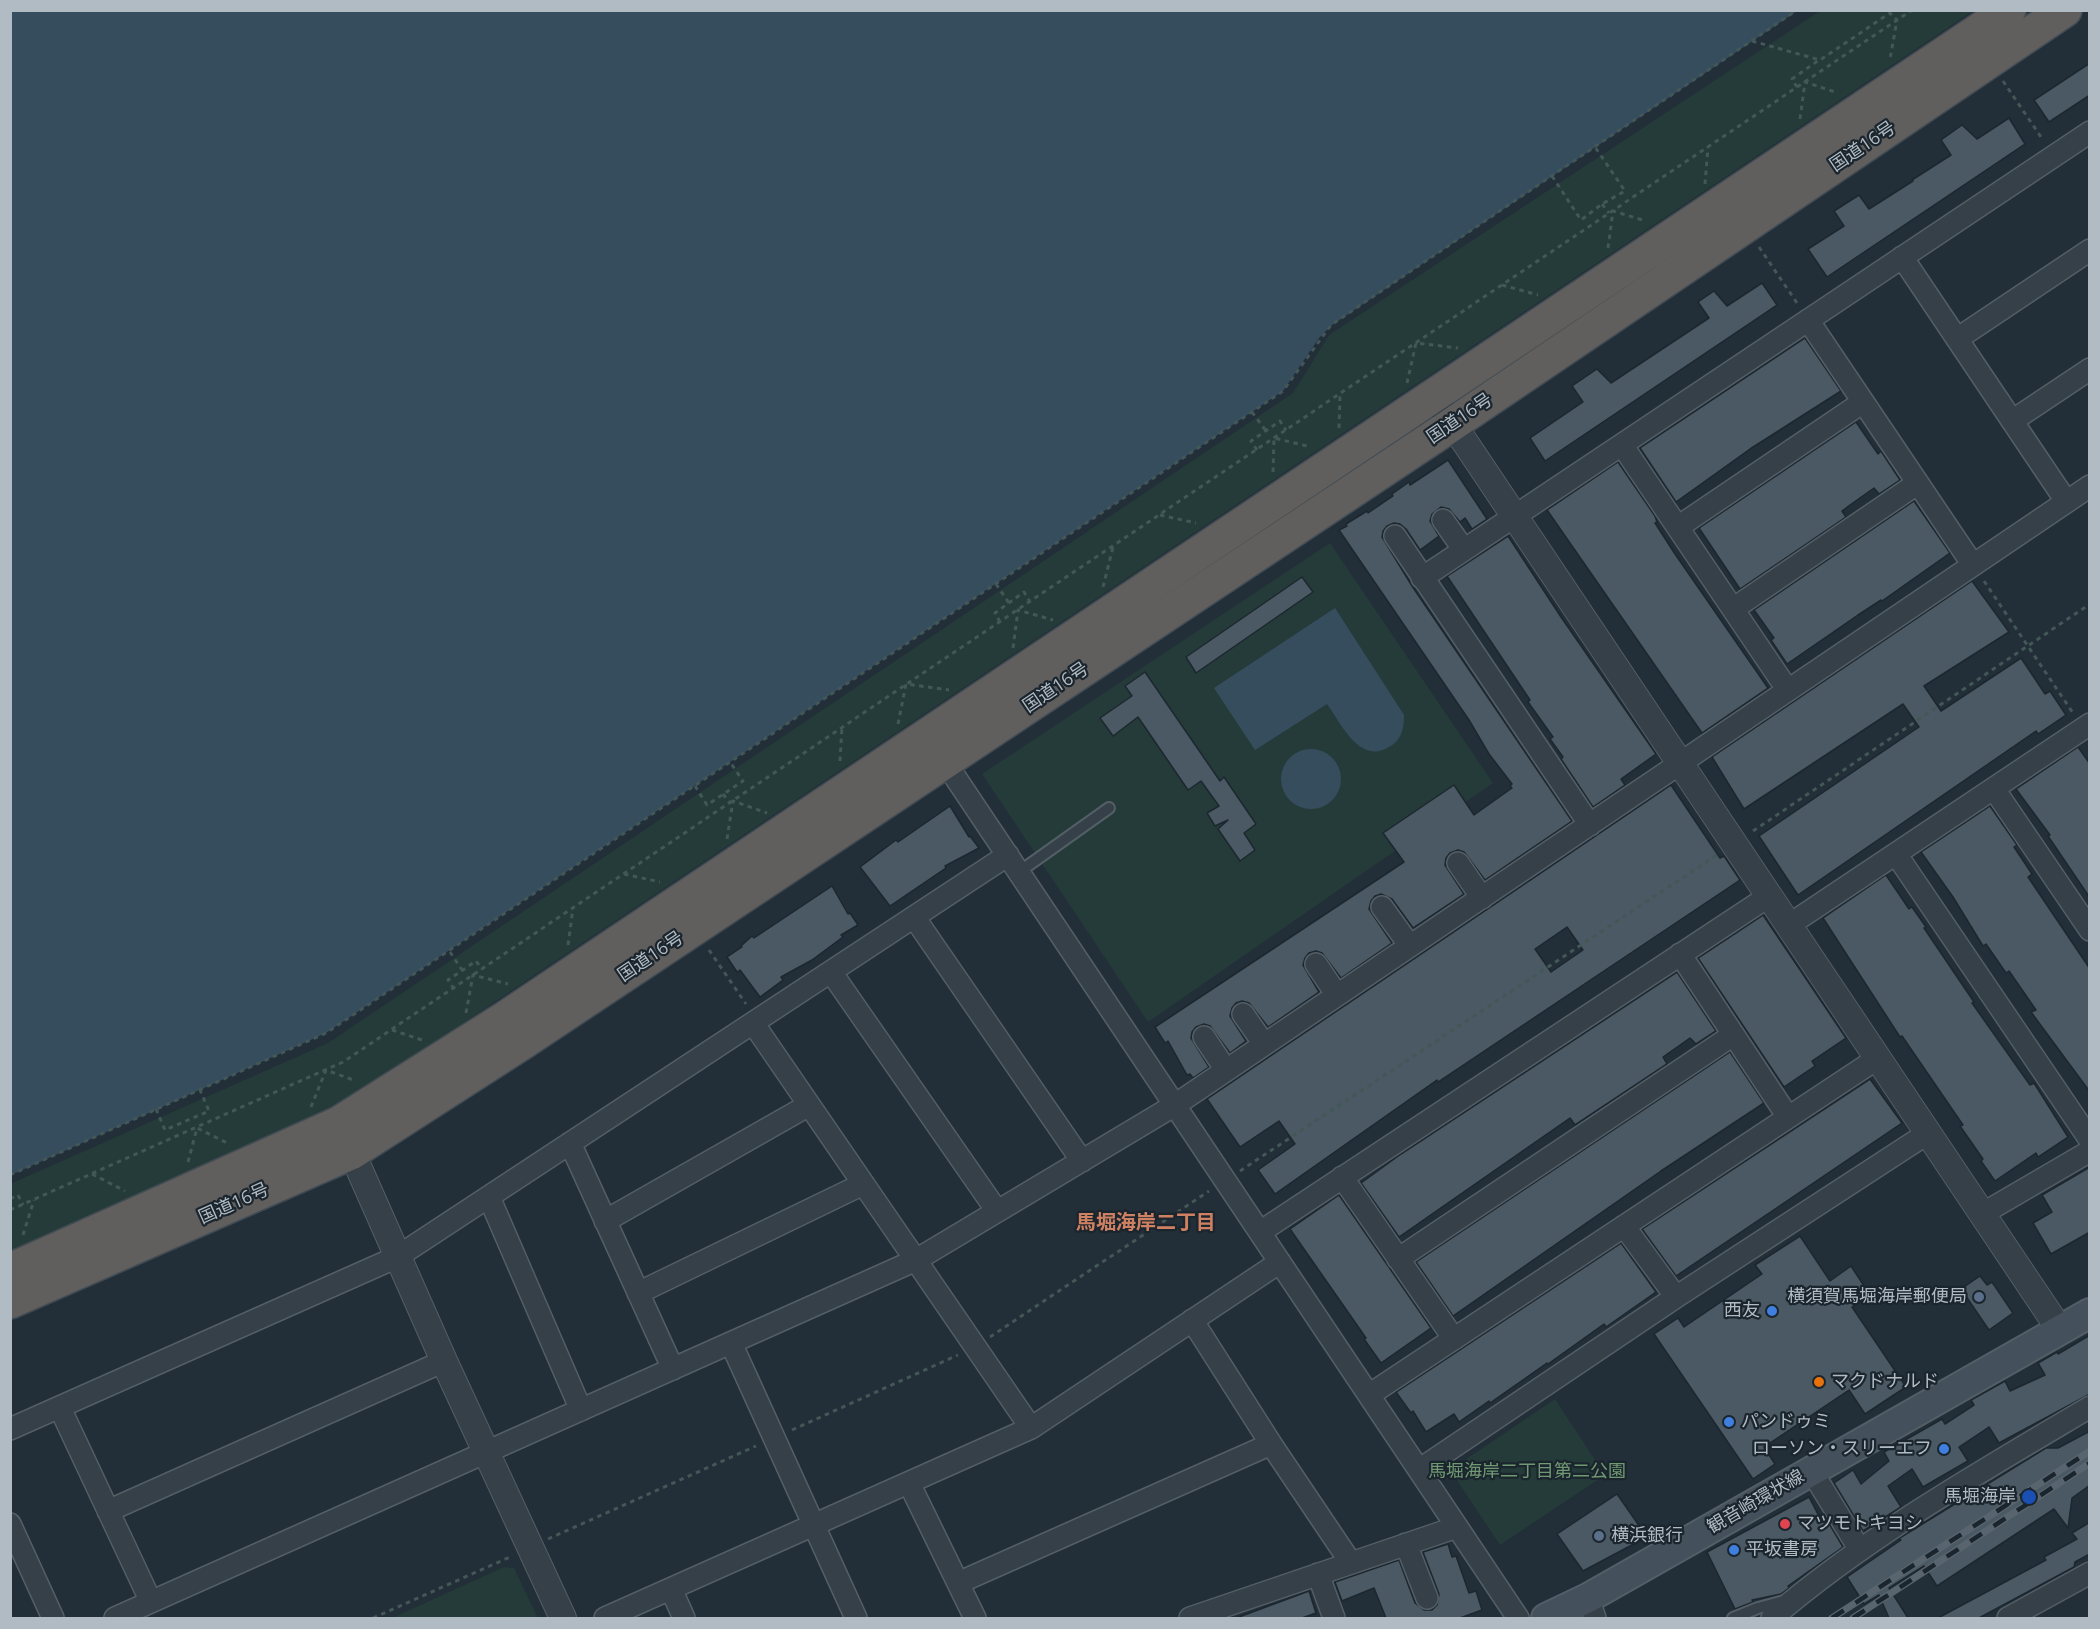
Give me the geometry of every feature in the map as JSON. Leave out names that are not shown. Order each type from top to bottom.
[{"type":"highway","name":"国道16号","points":[[10,1270],[339,1123],[505,1018],[2009,10]]},
{"type":"highway","name":"国道16号","points":[[10,1302],[351,1153],[522,1043],[1453,424],[2065,10]]},
{"type":"main road","name":"観音崎環状線","points":[[1546,1618],[1592,1608],[1811,1470],[2090,1313]]},
{"type":"street","points":[[1422,578],[2090,132]]},
{"type":"street","points":[[1957,339],[2090,250]]},
{"type":"street","points":[[1902,257],[2066,501]]},
{"type":"street","points":[[1808,320],[1973,565]]},
{"type":"street","points":[[2012,421],[2090,369]]},
{"type":"street","points":[[1434,396],[2060,1330]]},
{"type":"street","points":[[1678,527],[1863,402]]},
{"type":"street","points":[[1622,445],[1787,689]]},
{"type":"street","points":[[1733,609],[1918,483]]},
{"type":"street","points":[[115,1618],[916,1260],[1174,1105],[2090,486]]},
{"type":"street","points":[[1443,519],[1464,550]]},
{"type":"street","points":[[1395,536],[1590,825]]},
{"type":"street","points":[[1789,925],[2087,730]]},
{"type":"street","points":[[927,735],[1518,1618]]},
{"type":"street","points":[[1994,789],[2090,930]]},
{"type":"street","points":[[1896,854],[2090,1140]]},
{"type":"street","points":[[1458,863],[1482,898]]},
{"type":"street","points":[[10,1429],[397,1257],[914,917],[1013,864]]},
{"type":"street","points":[[1260,1232],[1769,896]]},
{"type":"street","points":[[1382,908],[1410,946]]},
{"type":"street","points":[[914,917],[1082,1161]]},
{"type":"street","points":[[1680,954],[1788,1117]]},
{"type":"street","points":[[1316,964],[1337,995]]},
{"type":"street","points":[[831,972],[997,1211]]},
{"type":"street","points":[[1243,1014],[1264,1044]]},
{"type":"street","points":[[755,1022],[1031,1428]]},
{"type":"street","points":[[1398,1258],[1733,1035]]},
{"type":"street","points":[[1204,1037],[1226,1070]]},
{"type":"street","points":[[1369,1395],[1878,1058]]},
{"type":"street","points":[[605,1221],[810,1105]]},
{"type":"street","points":[[339,1123],[444,1361],[563,1618]]},
{"type":"street","points":[[1419,1470],[1676,1297],[1928,1133]]},
{"type":"street","points":[[570,1143],[673,1369]]},
{"type":"street","points":[[1982,1214],[2090,1151]]},
{"type":"street","points":[[1342,1178],[1454,1339]]},
{"type":"street","points":[[638,1293],[863,1184]]},
{"type":"street","points":[[489,1197],[581,1410]]},
{"type":"street","points":[[1624,1226],[1676,1297]]},
{"type":"street","points":[[605,1618],[1031,1428],[1280,1262]]},
{"type":"street","points":[[1192,1320],[1351,1563]]},
{"type":"street","points":[[731,1343],[856,1618]]},
{"type":"street","points":[[108,1511],[444,1361]]},
{"type":"street","points":[[1772,1618],[1860,1550],[2090,1407]]},
{"type":"street","points":[[60,1408],[151,1602]]},
{"type":"street","points":[[958,1583],[1271,1444]]},
{"type":"street","points":[[1811,1470],[1860,1550]]},
{"type":"street","points":[[909,1483],[975,1618]]},
{"type":"street","points":[[10,1524],[53,1618]]},
{"type":"street","points":[[1190,1618],[1233,1612],[1318,1574],[1457,1527]]},
{"type":"street","points":[[1406,1544],[1427,1598]]},
{"type":"street","points":[[2008,1618],[2090,1573]]},
{"type":"street","points":[[1318,1574],[1334,1618]]},
{"type":"street","points":[[671,1589],[684,1618]]},
{"type":"lane","points":[[1013,864],[1108,808]]},
{"type":"lane","points":[[1733,1618],[1758,1608],[1796,1598]]},
{"type":"path","points":[[10,1174],[326,1034],[1252,412],[1283,390],[1332,325],[1797,10]]},
{"type":"path","points":[[10,1210],[343,1062],[1912,10]]},
{"type":"path","points":[[1797,87],[1792,79],[1890,13],[1897,21]]},
{"type":"path","points":[[1890,60],[1897,21]]},
{"type":"path","points":[[1752,41],[1820,60]]},
{"type":"path","points":[[2000,77],[2054,156]]},
{"type":"path","points":[[1805,82],[1840,93]]},
{"type":"path","points":[[1800,121],[1805,82]]},
{"type":"path","points":[[1552,176],[1581,220],[1602,204],[1625,191],[1595,147]]},
{"type":"path","points":[[1706,184],[1708,147]]},
{"type":"path","points":[[1602,204],[1611,212],[1648,222]]},
{"type":"path","points":[[1608,249],[1611,212]]},
{"type":"path","points":[[1756,243],[1808,320]]},
{"type":"path","points":[[1502,285],[1539,295]]},
{"type":"path","points":[[1416,343],[1460,348]]},
{"type":"path","points":[[1408,377],[1416,343]]},
{"type":"path","points":[[1339,430],[1340,394]]},
{"type":"path","points":[[1252,412],[1266,431]]},
{"type":"path","points":[[1257,450],[1251,441],[1280,421],[1286,430]]},
{"type":"path","points":[[1274,438],[1313,447]]},
{"type":"path","points":[[1273,474],[1274,438]]},
{"type":"path","points":[[1160,515],[1199,524]]},
{"type":"path","points":[[1102,589],[1113,546]]},
{"type":"path","points":[[1973,565],[2087,730]]},
{"type":"path","points":[[996,584],[1009,603]]},
{"type":"path","points":[[1000,622],[995,613],[1024,592],[1030,602]]},
{"type":"path","points":[[373,1618],[975,1347],[2090,604]]},
{"type":"path","points":[[1018,610],[1056,621]]},
{"type":"path","points":[[1013,650],[1018,610]]},
{"type":"path","points":[[906,684],[944,689]]},
{"type":"path","points":[[898,721],[906,684]]},
{"type":"path","points":[[840,765],[842,727]]},
{"type":"path","points":[[694,786],[707,805],[743,781],[730,762]]},
{"type":"path","points":[[723,794],[732,802],[768,813]]},
{"type":"path","points":[[727,840],[732,802]]},
{"type":"path","points":[[624,874],[662,883]]},
{"type":"path","points":[[568,946],[573,908]]},
{"type":"path","points":[[707,946],[755,1022]]},
{"type":"path","points":[[449,951],[462,970]]},
{"type":"path","points":[[454,989],[448,980],[462,970],[476,961],[482,969]]},
{"type":"path","points":[[473,975],[510,985]]},
{"type":"path","points":[[465,1014],[473,975]]},
{"type":"path","points":[[392,1030],[426,1041]]},
{"type":"path","points":[[326,1070],[356,1082]]},
{"type":"path","points":[[311,1107],[326,1070]]},
{"type":"path","points":[[156,1109],[165,1130],[189,1120],[209,1111],[200,1090]]},
{"type":"path","points":[[189,1120],[195,1129],[229,1144]]},
{"type":"path","points":[[188,1162],[195,1129]]},
{"type":"path","points":[[92,1174],[125,1190]]},
{"type":"path","points":[[10,1199],[18,1195],[23,1205]]},
{"type":"path","points":[[23,1236],[34,1200]]},
{"type":"green space","points":[[1820,11],[1973,11],[332,1111],[11,1255],[10,1184],[328,1043],[1293,393],[1329,335]]},
{"type":"green space","points":[[1330,543],[1493,783],[1148,1022],[982,774]]},
{"type":"green space","name":"馬堀海岸二丁目第二公園","points":[[1555,1399],[1605,1475],[1500,1545],[1450,1470]]},
{"type":"green space","points":[[504,1567],[514,1568],[538,1618],[392,1618]]},
{"type":"water","points":[[10,11],[1797,11],[1332,325],[1319,338],[1283,391],[326,1033],[11,1175]]},
{"type":"water","points":[[1335,608],[1404,715],[1403,729],[1399,737],[1389,747],[1369,751],[1352,739],[1327,704],[1255,750],[1214,688]]},
{"type":"water","points":[[1305,749],[1317,749],[1328,754],[1336,762],[1341,779],[1339,791],[1328,804],[1317,809],[1305,809],[1294,804],[1286,796],[1281,785],[1281,773],[1286,762],[1294,754]]},
{"type":"building","points":[[2090,63],[2090,95],[2049,122],[2034,100]]},
{"type":"building","points":[[2009,118],[2025,144],[1827,277],[1808,249],[1844,226],[1834,211],[1859,195],[1869,209],[1913,181],[1951,155],[1941,140],[1962,125],[1977,139]]},
{"type":"building","points":[[1762,283],[1777,305],[1545,461],[1530,438],[1583,402],[1572,386],[1597,369],[1611,383],[1709,318],[1698,302],[1714,291],[1727,306]]},
{"type":"building","points":[[1805,338],[1841,391],[1750,449],[1676,502],[1640,448]]},
{"type":"building","points":[[1856,422],[1878,454],[1881,451],[1900,480],[1879,494],[1874,488],[1842,511],[1846,517],[1740,589],[1699,528]]},
{"type":"building","points":[[1448,460],[1487,519],[1472,529],[1465,518],[1460,522],[1449,509],[1441,507],[1432,514],[1430,521],[1439,536],[1420,550],[1400,524],[1394,523],[1387,526],[1382,537],[1412,586],[1572,821],[1485,880],[1464,852],[1458,850],[1450,853],[1445,865],[1464,894],[1413,928],[1392,899],[1381,894],[1375,896],[1369,909],[1392,943],[1341,978],[1322,953],[1316,951],[1309,953],[1303,965],[1319,992],[1268,1027],[1249,1003],[1242,1001],[1236,1003],[1230,1016],[1246,1041],[1230,1053],[1210,1026],[1204,1024],[1196,1027],[1191,1038],[1209,1067],[1193,1078],[1190,1074],[1187,1075],[1168,1041],[1165,1043],[1155,1027],[1404,862],[1383,833],[1454,785],[1474,815],[1512,788],[1510,786],[1512,784],[1489,754],[1469,720],[1339,530],[1393,496],[1392,494],[1409,482],[1410,485]]},
{"type":"building","points":[[1618,462],[1655,516],[1657,522],[1655,523],[1675,554],[1768,688],[1702,733],[1547,510]]},
{"type":"building","points":[[1914,501],[1950,553],[1787,664],[1771,640],[1774,638],[1754,610]]},
{"type":"building","points":[[1508,536],[1656,754],[1621,779],[1625,785],[1593,807],[1561,759],[1563,757],[1550,739],[1553,737],[1528,702],[1530,700],[1447,576]]},
{"type":"building","points":[[1302,577],[1313,592],[1196,673],[1186,657]]},
{"type":"building","points":[[1972,581],[2009,632],[1924,686],[1941,711],[2021,658],[2045,694],[2050,691],[2066,715],[2038,734],[2036,731],[1798,895],[1759,836],[1919,727],[1903,704],[1744,809],[1712,757]]},
{"type":"building","points":[[1145,672],[1220,781],[1224,777],[1256,824],[1244,833],[1255,850],[1240,861],[1218,829],[1228,820],[1215,826],[1207,813],[1219,806],[1201,781],[1188,790],[1138,717],[1113,736],[1100,718],[1132,696],[1125,686]]},
{"type":"building","points":[[2078,747],[2090,764],[2090,898],[2048,836],[2050,835],[2016,789]]},
{"type":"building","points":[[1671,785],[1720,858],[1724,856],[1740,880],[1438,1082],[1437,1080],[1275,1194],[1258,1170],[1295,1144],[1279,1121],[1240,1147],[1207,1099]],"holes":[[[1567,927],[1583,950],[1551,972],[1535,949]]]},
{"type":"building","points":[[950,806],[969,837],[979,848],[945,866],[946,868],[890,906],[860,867],[896,840],[898,842]]},
{"type":"building","points":[[1990,806],[2017,845],[2014,847],[2032,874],[2028,877],[2090,969],[2090,1092],[2031,1012],[2036,1010],[2009,971],[2006,973],[1986,944],[1983,946],[1953,897],[1921,852]]},
{"type":"building","points":[[1886,875],[1909,909],[1912,907],[1926,927],[1924,928],[1974,1002],[1972,1003],[2030,1085],[2034,1083],[2068,1137],[2038,1157],[2036,1153],[1995,1181],[1960,1126],[1963,1125],[1902,1036],[1900,1037],[1823,918]]},
{"type":"building","points":[[832,886],[848,914],[850,913],[858,925],[841,935],[843,937],[812,960],[781,977],[783,980],[760,997],[740,970],[737,972],[727,957],[742,947],[752,936],[754,938]]},
{"type":"building","points":[[1763,915],[1846,1038],[1812,1061],[1815,1066],[1784,1087],[1698,958]]},
{"type":"building","points":[[1677,972],[1716,1031],[1696,1044],[1690,1038],[1663,1057],[1667,1064],[1575,1125],[1570,1118],[1399,1237],[1361,1183],[1401,1154]]},
{"type":"building","points":[[1730,1052],[1764,1103],[1661,1171],[1453,1316],[1416,1262]]},
{"type":"building","points":[[1870,1079],[1902,1123],[1676,1276],[1642,1229]]},
{"type":"building","points":[[2090,1167],[2090,1232],[2051,1254],[2033,1223],[2052,1212],[2042,1195]]},
{"type":"building","points":[[1339,1195],[1431,1328],[1381,1363],[1290,1229]]},
{"type":"building","points":[[1800,1236],[1830,1281],[1851,1266],[1870,1295],[1852,1307],[1906,1387],[1865,1414],[1849,1390],[1764,1447],[1775,1464],[1753,1479],[1654,1334],[1678,1318],[1684,1327],[1762,1274],[1755,1265]]},
{"type":"building","points":[[1621,1243],[1656,1292],[1606,1327],[1604,1324],[1459,1422],[1454,1414],[1426,1432],[1413,1411],[1411,1413],[1396,1392]]},
{"type":"building","points":[[1980,1276],[1987,1285],[1992,1282],[2013,1313],[1989,1330],[1961,1289]]},
{"type":"building","points":[[2090,1335],[2090,1394],[1999,1443],[1989,1427],[1959,1447],[1968,1461],[1923,1487],[1912,1469],[1888,1486],[1901,1507],[1863,1531],[1834,1483],[1853,1470],[1861,1484],[1889,1461],[1884,1452],[1942,1419],[1945,1424],[1974,1405],[1971,1400],[2005,1381],[2010,1391],[2045,1375],[2038,1363]]},
{"type":"building","points":[[2090,1431],[2090,1485],[2072,1498],[2068,1528],[2054,1509],[1937,1586],[1924,1566],[1889,1588],[1908,1618],[1889,1618],[1879,1595],[1864,1604],[1847,1577],[1901,1540],[1898,1539],[2046,1448],[2058,1448]]},
{"type":"building","points":[[1617,1494],[1647,1537],[1583,1571],[1557,1534]]},
{"type":"building","points":[[1809,1497],[1822,1522],[1824,1515],[1843,1547],[1788,1586],[1789,1588],[1781,1594],[1752,1600],[1753,1602],[1735,1609],[1707,1552]]},
{"type":"building","points":[[2090,1522],[2090,1556],[2075,1562],[2074,1567],[1979,1618],[1938,1618],[2046,1560],[2044,1557],[2077,1539],[2072,1533]]},
{"type":"building","points":[[1448,1544],[1452,1557],[1456,1556],[1469,1593],[1476,1591],[1482,1610],[1460,1618],[1386,1618],[1374,1588],[1342,1601],[1335,1582],[1399,1560],[1415,1603],[1424,1610],[1432,1610],[1437,1605],[1439,1594],[1423,1552]]},
{"type":"building","points":[[1309,1591],[1316,1613],[1302,1618],[1239,1618],[1239,1617]]},
{"type":"railway","points":[[1832,1618],[2090,1451]]},
{"type":"railway","points":[[1853,1618],[2090,1463]]},
{"type":"place","name":"横須賀馬堀海岸郵便局","points":[[1979,1297]]},
{"type":"place","name":"西友","points":[[1772,1311]]},
{"type":"place","name":"マクドナルド","points":[[1819,1382]]},
{"type":"place","name":"パンドゥミ","points":[[1729,1422]]},
{"type":"place","name":"ローソン・スリーエフ","points":[[1944,1449]]},
{"type":"place","name":"馬堀海岸","points":[[2029,1497]]},
{"type":"place","name":"マツモトキヨシ","points":[[1785,1524]]},
{"type":"place","name":"横浜銀行","points":[[1599,1536]]},
{"type":"place","name":"平坂書房","points":[[1734,1550]]},
{"type":"district","name":"馬堀海岸二丁目","points":[[1146,1223]]}]
